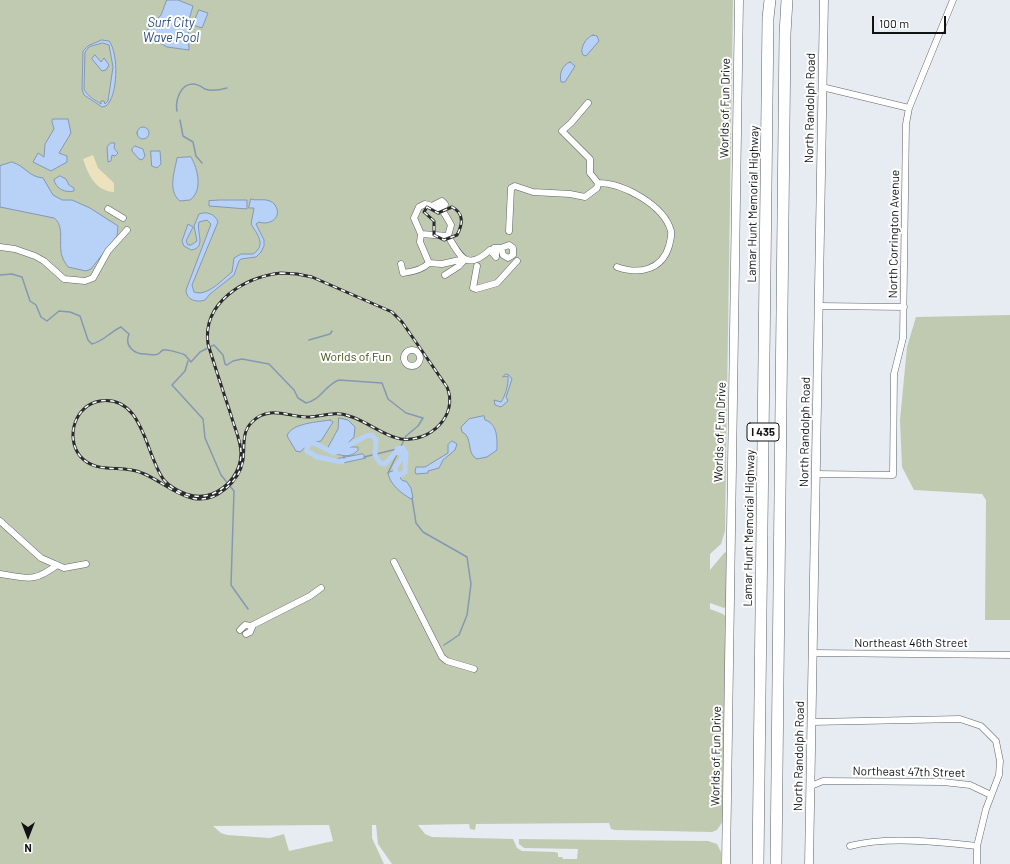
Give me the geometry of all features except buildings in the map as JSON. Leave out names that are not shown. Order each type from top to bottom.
[{"type":"highway","name":"Lamar Hunt Memorial Highway","points":[[758,864],[768,18],[770,0]]},
{"type":"highway","name":"I 435","points":[[776,864],[785,34],[787,0]]},
{"type":"main road","name":"Worlds of Fun Drive","points":[[726,864],[739,0]]},
{"type":"main road","name":"North Randolph Road","points":[[809,864],[824,0]]},
{"type":"street","name":"North Corrington Avenue","points":[[816,474],[893,475],[894,374],[903,338],[906,124],[909,108],[953,0]]},
{"type":"street","points":[[822,88],[909,108]]},
{"type":"street","points":[[588,103],[571,124],[562,131],[590,159],[590,173],[598,183],[617,186],[647,200],[667,223],[671,231],[666,254],[651,268],[633,272],[618,267]]},
{"type":"street","points":[[509,231],[511,188],[515,186],[533,192],[570,194],[585,197],[597,188],[598,183]]},
{"type":"street","points":[[429,263],[420,242],[421,234],[414,218],[419,206],[425,204],[435,205],[442,210],[451,225],[448,236]]},
{"type":"street","points":[[108,209],[123,218]]},
{"type":"street","points":[[0,247],[15,249],[35,256],[44,261],[55,273],[64,279],[85,281],[93,278],[108,251],[127,230]]},
{"type":"street","points":[[421,234],[448,236]]},
{"type":"street","points":[[448,236],[464,259]]},
{"type":"street","points":[[401,264],[403,273],[406,273],[420,269],[429,263],[442,264],[464,259],[472,261],[479,259],[494,248]]},
{"type":"street","points":[[445,275],[459,266],[464,259]]},
{"type":"street","points":[[479,259],[473,288],[476,289],[497,283],[517,262]]},
{"type":"street","points":[[472,261],[477,266]]},
{"type":"street","points":[[819,306],[904,307]]},
{"type":"street","points":[[0,521],[41,558],[64,568],[86,564]]},
{"type":"street","points":[[394,562],[442,658],[447,662],[474,669]]},
{"type":"street","points":[[0,574],[39,577],[57,565]]},
{"type":"street","points":[[240,630],[245,625],[252,626],[310,596],[321,588]]},
{"type":"street","points":[[246,634],[250,632],[252,626]]},
{"type":"street","name":"Northeast 46th Street","points":[[813,653],[1010,655]]},
{"type":"street","points":[[812,722],[960,719],[981,726],[996,741],[1000,761],[999,775],[986,809],[978,846],[977,864]]},
{"type":"street","name":"Northeast 47th Street","points":[[811,776],[823,782]]},
{"type":"street","name":"Northeast 47th Street","points":[[811,786],[823,782],[944,782],[970,785],[991,795]]},
{"type":"street","points":[[850,846],[866,842],[929,842],[978,846]]},
{"type":"green space","name":"Worlds of Fun","points":[[0,0],[733,0],[725,531],[721,544],[710,554],[710,570],[725,552],[727,554],[727,605],[724,608],[710,603],[710,609],[723,614],[727,618],[723,821],[717,830],[712,832],[615,830],[611,829],[609,823],[476,824],[475,830],[470,829],[469,824],[418,825],[425,834],[432,837],[513,839],[517,848],[522,851],[555,852],[558,853],[558,857],[562,857],[563,859],[577,859],[578,849],[524,848],[519,844],[519,839],[708,841],[717,844],[721,852],[721,864],[392,864],[378,844],[376,825],[372,825],[372,838],[384,864],[0,864]],"holes":[[[329,825],[333,841],[289,851],[284,834],[270,838],[227,835],[221,833],[213,826]]]},
{"type":"green space","points":[[1010,315],[1010,620],[985,620],[986,500],[982,494],[914,490],[902,467],[900,420],[907,347],[916,317]]},
{"type":"sand","points":[[93,155],[98,168],[114,183],[114,192],[102,189],[90,176],[83,159]]},
{"type":"water","name":"Surf City Wave Pool","points":[[167,0],[178,0],[193,6],[188,23],[189,50],[167,47],[144,34],[161,15]]},
{"type":"water","points":[[199,10],[208,13],[202,28],[193,25]]},
{"type":"water","points":[[590,36],[597,36],[599,41],[586,56],[583,55],[582,50],[584,44]]},
{"type":"water","points":[[102,40],[109,41],[112,47],[116,64],[115,85],[110,101],[106,106],[102,107],[84,95],[82,89],[83,51],[88,46]],"holes":[[[103,43],[109,45],[113,67],[108,101],[105,104],[104,101],[101,101],[101,104],[89,96],[84,89],[85,52],[89,47]]]},
{"type":"water","points":[[95,55],[101,62],[104,58],[109,65],[106,70],[102,71],[92,59]]},
{"type":"water","points":[[570,62],[575,66],[565,82],[561,82],[560,76],[562,70],[567,63]]},
{"type":"water","points":[[53,119],[68,119],[71,133],[59,153],[67,156],[67,162],[51,171],[33,162],[38,153],[44,157],[45,144],[54,129],[52,122]]},
{"type":"water","points":[[141,127],[145,127],[149,133],[145,139],[141,139],[137,135],[137,131]]},
{"type":"water","points":[[111,143],[115,143],[114,148],[118,153],[115,156],[112,155],[111,161],[108,162],[107,147]]},
{"type":"water","points":[[135,146],[143,149],[145,156],[142,160],[139,159],[132,151]]},
{"type":"water","points":[[151,151],[160,151],[161,164],[157,168],[152,166]]},
{"type":"water","points":[[191,157],[196,168],[198,180],[197,191],[190,200],[180,201],[176,197],[173,186],[177,158]]},
{"type":"water","points":[[12,162],[21,166],[30,173],[43,178],[53,195],[62,200],[72,200],[90,208],[118,226],[117,236],[91,269],[86,271],[68,267],[62,256],[59,225],[54,218],[0,207],[0,166]]},
{"type":"water","points":[[60,176],[66,179],[69,185],[74,188],[74,191],[64,191],[57,186],[54,180]]},
{"type":"water","points":[[251,199],[272,202],[277,209],[274,220],[267,223],[259,222],[256,224],[264,240],[264,246],[261,252],[256,257],[241,259],[234,275],[210,294],[205,300],[192,300],[186,293],[186,290],[211,224],[207,220],[199,222],[200,243],[196,249],[191,250],[184,246],[182,241],[188,224],[193,227],[186,241],[188,245],[191,245],[197,241],[194,226],[199,214],[210,214],[217,219],[218,222],[192,285],[194,292],[199,293],[214,287],[232,272],[234,258],[241,254],[253,254],[257,251],[260,239],[251,224],[254,208],[249,208]]},
{"type":"water","points":[[247,200],[247,209],[209,206],[209,201]]},
{"type":"water","points":[[506,374],[512,379],[506,397],[508,401],[501,407],[495,405],[494,400],[501,402],[504,397],[508,376],[503,377]]},
{"type":"water","points":[[484,416],[485,420],[495,428],[497,450],[487,457],[477,459],[472,453],[467,437],[462,432],[461,427],[469,419]]},
{"type":"water","points":[[339,418],[348,420],[355,427],[354,437],[347,444],[349,447],[358,447],[358,450],[351,455],[339,455],[327,449],[338,429]]},
{"type":"water","points":[[330,420],[333,422],[321,441],[310,443],[300,452],[296,451],[287,436],[294,428],[306,424]]},
{"type":"water","points":[[452,441],[457,444],[455,450],[443,460],[439,468],[428,471],[428,473],[416,474],[416,467],[425,467],[448,453],[448,445]]},
{"type":"water","points":[[363,454],[366,458],[343,463],[336,462],[337,459]]},
{"type":"water","points":[[393,471],[403,474],[400,478],[403,481],[406,481],[411,488],[413,498],[411,499],[407,497],[391,481],[388,473]]},
{"type":"waterway","points":[[177,111],[179,94],[188,85],[196,84],[210,90],[227,88]]},
{"type":"waterway","points":[[180,120],[183,136],[193,142],[196,156],[202,163]]},
{"type":"waterway","points":[[0,275],[12,274],[22,277],[30,301],[36,305],[41,317],[47,321],[59,311],[70,312],[80,316],[88,340],[92,344],[100,341],[121,327],[129,334],[129,346],[134,351],[141,354],[155,355],[159,354],[163,350],[167,350],[185,355],[191,362],[200,352],[214,345],[223,355],[225,364],[227,365],[233,361],[242,359],[269,364],[294,390],[298,398],[306,403],[316,399],[330,385],[339,380],[382,383],[388,399],[406,413],[423,418],[418,426],[406,436],[388,473]]},
{"type":"waterway","points":[[309,340],[330,334],[332,331]]},
{"type":"waterway","points":[[188,361],[185,371],[172,385],[203,419],[205,438],[221,475],[234,491],[231,585],[248,609]]},
{"type":"waterway","points":[[342,462],[317,457],[307,451],[307,447],[310,443],[314,443],[334,453],[366,436],[372,435],[376,440],[375,455],[380,463],[385,464],[396,452],[401,453],[402,458],[395,467],[396,473],[400,475],[405,472],[406,453],[403,448],[397,449]]},
{"type":"waterway","points":[[364,457],[397,449]]},
{"type":"waterway","points":[[412,498],[416,523],[423,532],[467,557],[471,584],[467,615],[459,635],[444,645]]},
{"type":"railway","points":[[427,207],[438,213],[452,207],[456,209],[459,212],[461,219],[457,235],[444,240],[434,235],[434,221],[424,212],[427,207]]},
{"type":"railway","points":[[281,273],[312,277],[392,312],[402,322],[447,387],[450,397],[449,408],[439,425],[431,432],[422,436],[412,439],[401,439],[388,435],[356,418],[339,414],[310,417],[280,413],[265,414],[252,422],[246,431],[242,464],[235,479],[225,489],[214,496],[203,499],[182,495],[152,478],[134,470],[101,467],[86,462],[80,456],[73,440],[73,431],[79,415],[91,404],[100,401],[115,402],[126,407],[135,417],[158,469],[164,480],[171,487],[193,496],[203,496],[212,494],[229,483],[239,466],[241,448],[208,344],[208,329],[212,316],[219,304],[229,294],[240,286],[254,280],[267,275],[281,273]]}]
